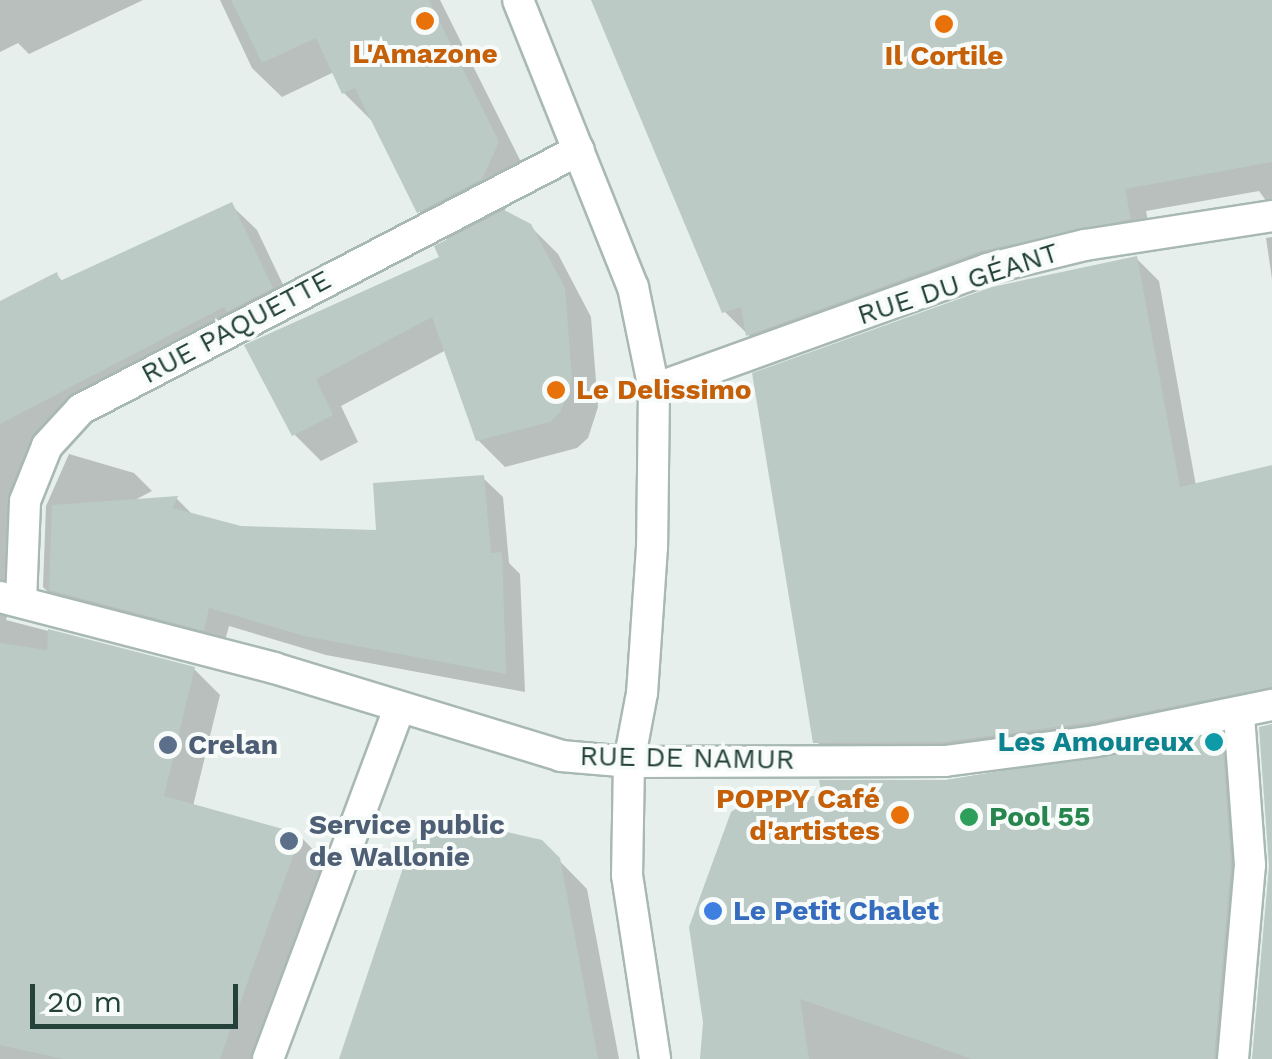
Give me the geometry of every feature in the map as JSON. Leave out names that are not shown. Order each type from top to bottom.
[{"type":"street","points":[[518,0],[633,287],[654,389],[645,657],[629,762],[628,874],[654,1059]]},
{"type":"street","name":"RUE PAQUETTE","points":[[10,599],[25,502],[47,446],[81,409],[578,150]]},
{"type":"street","name":"RUE DU GÉANT","points":[[654,389],[987,270],[1085,245],[1272,216]]},
{"type":"street","name":"RUE DE NAMUR","points":[[10,599],[561,756],[629,762],[945,760],[1239,714],[1272,705]]},
{"type":"street","points":[[268,1059],[399,709]]},
{"type":"street","points":[[1234,1059],[1250,865],[1239,714]]},
{"type":"building","points":[[231,0],[429,0],[499,142],[482,179],[417,213],[355,88],[342,94],[316,38],[262,63]]},
{"type":"building","points":[[591,0],[1272,0],[1272,162],[1125,189],[1131,219],[981,251],[746,336],[741,307],[722,313]]},
{"type":"building","points":[[232,202],[273,288],[227,312],[224,307],[0,424],[0,301],[57,272],[60,281]]},
{"type":"building","points":[[504,210],[531,224],[565,288],[572,379],[561,411],[550,422],[476,441],[432,317],[316,379],[333,415],[292,436],[244,345],[439,257],[434,246]]},
{"type":"building","points":[[1137,256],[1180,487],[1272,465],[1272,687],[1093,722],[944,742],[813,743],[752,373],[992,287]]},
{"type":"building","points":[[484,475],[491,553],[502,552],[506,674],[304,636],[209,608],[204,631],[49,590],[52,505],[178,496],[173,508],[241,526],[376,530],[373,483]]},
{"type":"building","points":[[48,629],[195,667],[164,796],[301,834],[220,1059],[63,1059],[0,1045],[0,643],[47,650]]},
{"type":"building","points":[[1272,724],[1272,1059],[1252,1059],[1269,866],[1259,727]]},
{"type":"building","points":[[1222,734],[1231,865],[1214,1059],[972,1059],[800,999],[809,1059],[700,1059],[703,1022],[689,927],[731,812],[753,797],[822,796],[819,780],[947,780]]},
{"type":"building","points":[[450,819],[542,840],[560,858],[598,1059],[339,1059],[412,841]]},
{"type":"place","name":"L'Amazone","points":[[425,21]]},
{"type":"place","name":"Il Cortile","points":[[944,24]]},
{"type":"place","name":"Le Delissimo","points":[[556,390]]},
{"type":"place","name":"Les Amoureux","points":[[1214,742]]},
{"type":"place","name":"Crelan","points":[[168,745]]},
{"type":"place","name":"POPPY Café d'artistes","points":[[900,815]]},
{"type":"place","name":"Pool 55","points":[[969,817]]},
{"type":"place","name":"Service public de Wallonie","points":[[289,841]]},
{"type":"place","name":"Le Petit Chalet","points":[[713,911]]}]
